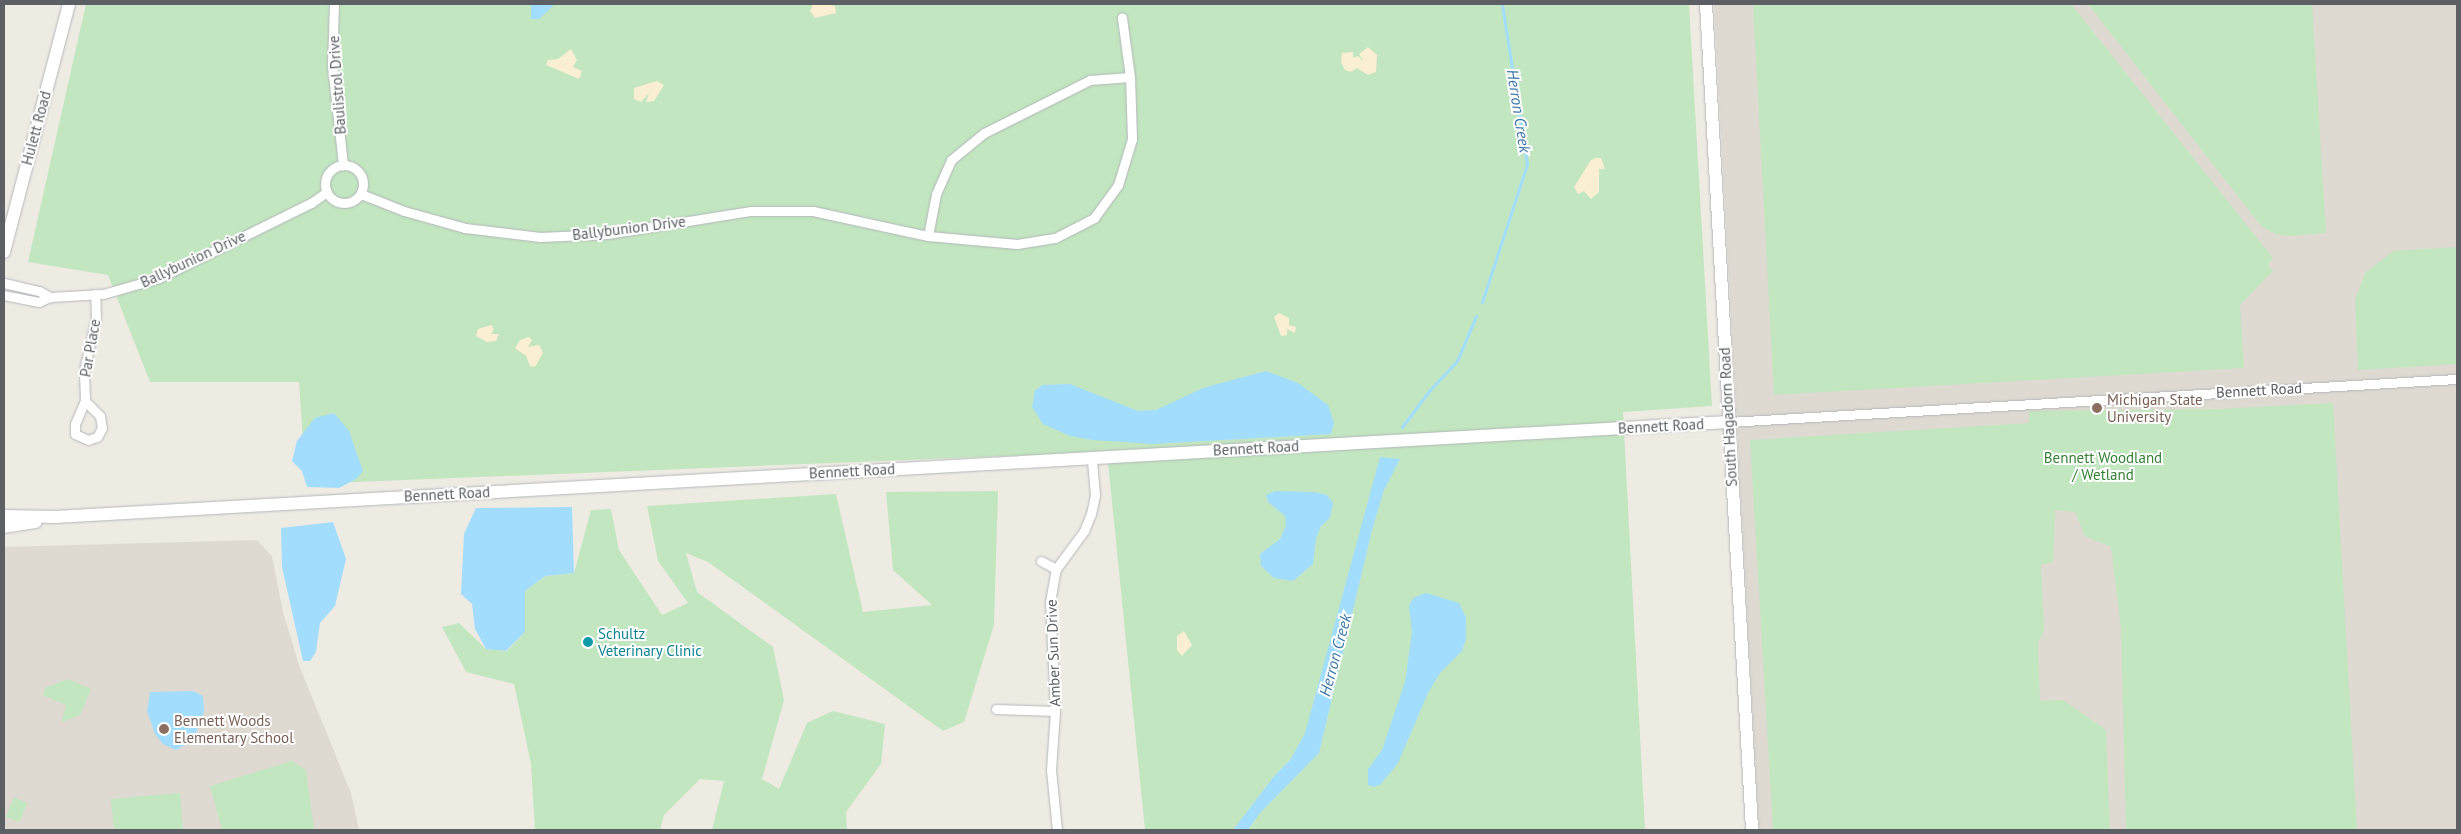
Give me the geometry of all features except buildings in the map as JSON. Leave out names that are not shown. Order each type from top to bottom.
[{"type":"street","name":"Hulett Road","points":[[4,252],[69,4]]},
{"type":"street","name":"Baulistrol Drive","points":[[334,4],[332,65],[343,165]]},
{"type":"street","name":"South Hagadorn Road","points":[[1706,4],[1752,830]]},
{"type":"street","name":"Ballybunion Drive","points":[[361,194],[404,211],[466,228],[540,237],[607,234],[751,211],[813,211],[928,236],[1017,244],[1056,238],[1094,218],[1118,185],[1132,139],[1130,77],[1122,18]]},
{"type":"street","points":[[928,236],[936,194],[951,160],[984,133],[1090,80],[1130,77]]},
{"type":"street","points":[[343,165],[359,172],[363,182],[361,194],[350,202],[341,203],[327,192],[328,174],[343,165]]},
{"type":"street","name":"Ballybunion Drive","points":[[4,296],[39,302],[50,297],[95,294],[130,288],[159,278],[311,203],[327,192]]},
{"type":"street","name":"Ballybunion Drive","points":[[4,283],[39,291],[50,297]]},
{"type":"street","name":"Par Place","points":[[85,402],[84,370],[96,318],[95,294]]},
{"type":"street","name":"Bennett Road","points":[[4,516],[55,517],[2457,379]]},
{"type":"street","name":"Amber Sun Drive","points":[[1057,830],[1051,770],[1055,711],[1050,602],[1056,569],[1084,531],[1091,514],[1095,495],[1092,457]]},
{"type":"street","name":"Bennett Road","points":[[4,527],[55,517]]},
{"type":"street","points":[[1041,561],[1056,569]]},
{"type":"street","points":[[996,709],[1055,711]]},
{"type":"shaded area","name":"Michigan State University","points":[[1714,4],[2457,4],[2457,830],[1759,830]]},
{"type":"shaded area","name":"Bennett Woods Elementary School","points":[[257,540],[272,556],[283,612],[299,665],[351,793],[359,830],[4,830],[4,547]]},
{"type":"green space","points":[[86,4],[1689,4],[1712,406],[1623,412],[1645,830],[1145,830],[1107,452],[306,484],[299,382],[150,382],[108,275],[28,262]]},
{"type":"green space","points":[[1753,4],[2071,4],[2273,258],[2268,265],[2273,271],[2240,305],[2244,368],[1774,395]]},
{"type":"green space","points":[[2088,4],[2312,4],[2326,233],[2289,236],[2275,234],[2261,226]]},
{"type":"green space","points":[[2457,247],[2457,364],[2358,370],[2355,300],[2365,273],[2393,251]]},
{"type":"green space","name":"Bennett Woodland / Wetland","points":[[2333,403],[2357,830],[2126,830],[2121,628],[2111,547],[2085,536],[2075,512],[2055,510],[2053,562],[2041,565],[2044,631],[2038,643],[2040,701],[2063,700],[2106,730],[2110,830],[1773,830],[1750,440],[2029,423],[2029,411],[2218,409]]},
{"type":"green space","points":[[998,491],[994,625],[964,722],[943,731],[708,562],[686,553],[697,592],[773,647],[784,700],[762,779],[779,789],[807,723],[833,711],[885,724],[881,764],[846,812],[847,830],[712,830],[724,781],[700,779],[664,815],[660,830],[535,830],[531,764],[514,684],[466,672],[442,627],[459,623],[486,649],[507,651],[525,632],[525,591],[545,576],[574,573],[591,510],[611,509],[619,550],[662,615],[688,603],[658,561],[647,506],[836,494],[863,612],[932,605],[893,570],[886,492]]},
{"type":"green space","points":[[68,679],[91,689],[80,715],[62,722],[66,705],[43,695],[45,688]]},
{"type":"green space","points":[[292,761],[306,770],[314,830],[222,830],[210,786]]},
{"type":"green space","points":[[180,793],[183,830],[114,830],[111,799]]},
{"type":"green space","points":[[14,797],[27,803],[20,822],[6,817]]},
{"type":"sand","points":[[813,4],[835,6],[836,13],[815,18],[810,11]]},
{"type":"sand","points":[[1368,47],[1377,55],[1376,72],[1368,75],[1357,68],[1351,72],[1345,70],[1341,63],[1342,53],[1353,52],[1353,58],[1358,56],[1364,62],[1359,54]]},
{"type":"sand","points":[[571,49],[577,60],[573,67],[582,71],[579,79],[546,65],[548,60],[558,59]]},
{"type":"sand","points":[[657,81],[664,85],[654,101],[646,102],[649,93],[641,102],[634,99],[634,88]]},
{"type":"sand","points":[[1601,158],[1605,169],[1599,169],[1599,192],[1591,199],[1584,191],[1578,194],[1574,187],[1591,160]]},
{"type":"sand","points":[[1279,313],[1289,318],[1289,325],[1296,327],[1295,333],[1287,329],[1287,335],[1281,336],[1274,317]]},
{"type":"sand","points":[[491,325],[494,329],[491,334],[499,334],[496,341],[487,342],[476,336],[478,329]]},
{"type":"sand","points":[[529,337],[532,340],[528,347],[539,345],[543,353],[535,367],[530,366],[526,356],[515,348],[520,340]]},
{"type":"sand","points":[[1184,631],[1192,645],[1182,656],[1177,650],[1177,636]]},
{"type":"water","points":[[531,4],[555,4],[539,19],[531,19]]},
{"type":"water","points":[[1266,371],[1298,383],[1328,405],[1334,423],[1331,434],[1152,444],[1093,440],[1070,436],[1043,424],[1032,407],[1035,390],[1043,385],[1070,384],[1138,411],[1156,410],[1203,388]]},
{"type":"water","points":[[334,413],[349,431],[363,471],[356,479],[339,488],[307,487],[302,471],[292,461],[297,441],[315,418]]},
{"type":"water","points":[[1380,457],[1400,459],[1384,490],[1372,530],[1319,753],[1259,814],[1248,830],[1233,830],[1275,775],[1291,759],[1305,733]]},
{"type":"water","points":[[1275,491],[1314,492],[1327,495],[1333,503],[1330,518],[1321,526],[1316,538],[1313,564],[1293,581],[1274,578],[1261,566],[1260,554],[1280,539],[1286,525],[1285,516],[1268,502],[1266,495]]},
{"type":"water","points":[[572,507],[574,573],[545,576],[525,591],[525,632],[506,651],[486,649],[475,629],[472,604],[461,594],[464,534],[476,508]]},
{"type":"water","points":[[333,522],[346,559],[335,606],[320,623],[316,652],[310,661],[303,661],[282,567],[281,528]]},
{"type":"water","points":[[1426,593],[1459,603],[1466,618],[1466,639],[1462,651],[1440,673],[1428,693],[1398,763],[1381,784],[1374,787],[1368,785],[1368,769],[1382,750],[1405,682],[1412,632],[1409,606],[1413,598]]},
{"type":"water","points":[[193,691],[203,696],[204,712],[193,741],[176,750],[163,744],[155,734],[147,711],[150,692]]},
{"type":"waterway","name":"Herron Creek","points":[[1482,302],[1527,164],[1502,4]]},
{"type":"waterway","name":"Herron Creek","points":[[1402,427],[1429,391],[1457,361],[1476,316]]},
{"type":"place","name":"Michigan State University","points":[[2097,408]]},
{"type":"place","name":"Schultz Veterinary Clinic","points":[[588,642]]},
{"type":"place","name":"Bennett Woods Elementary School","points":[[164,729]]}]
